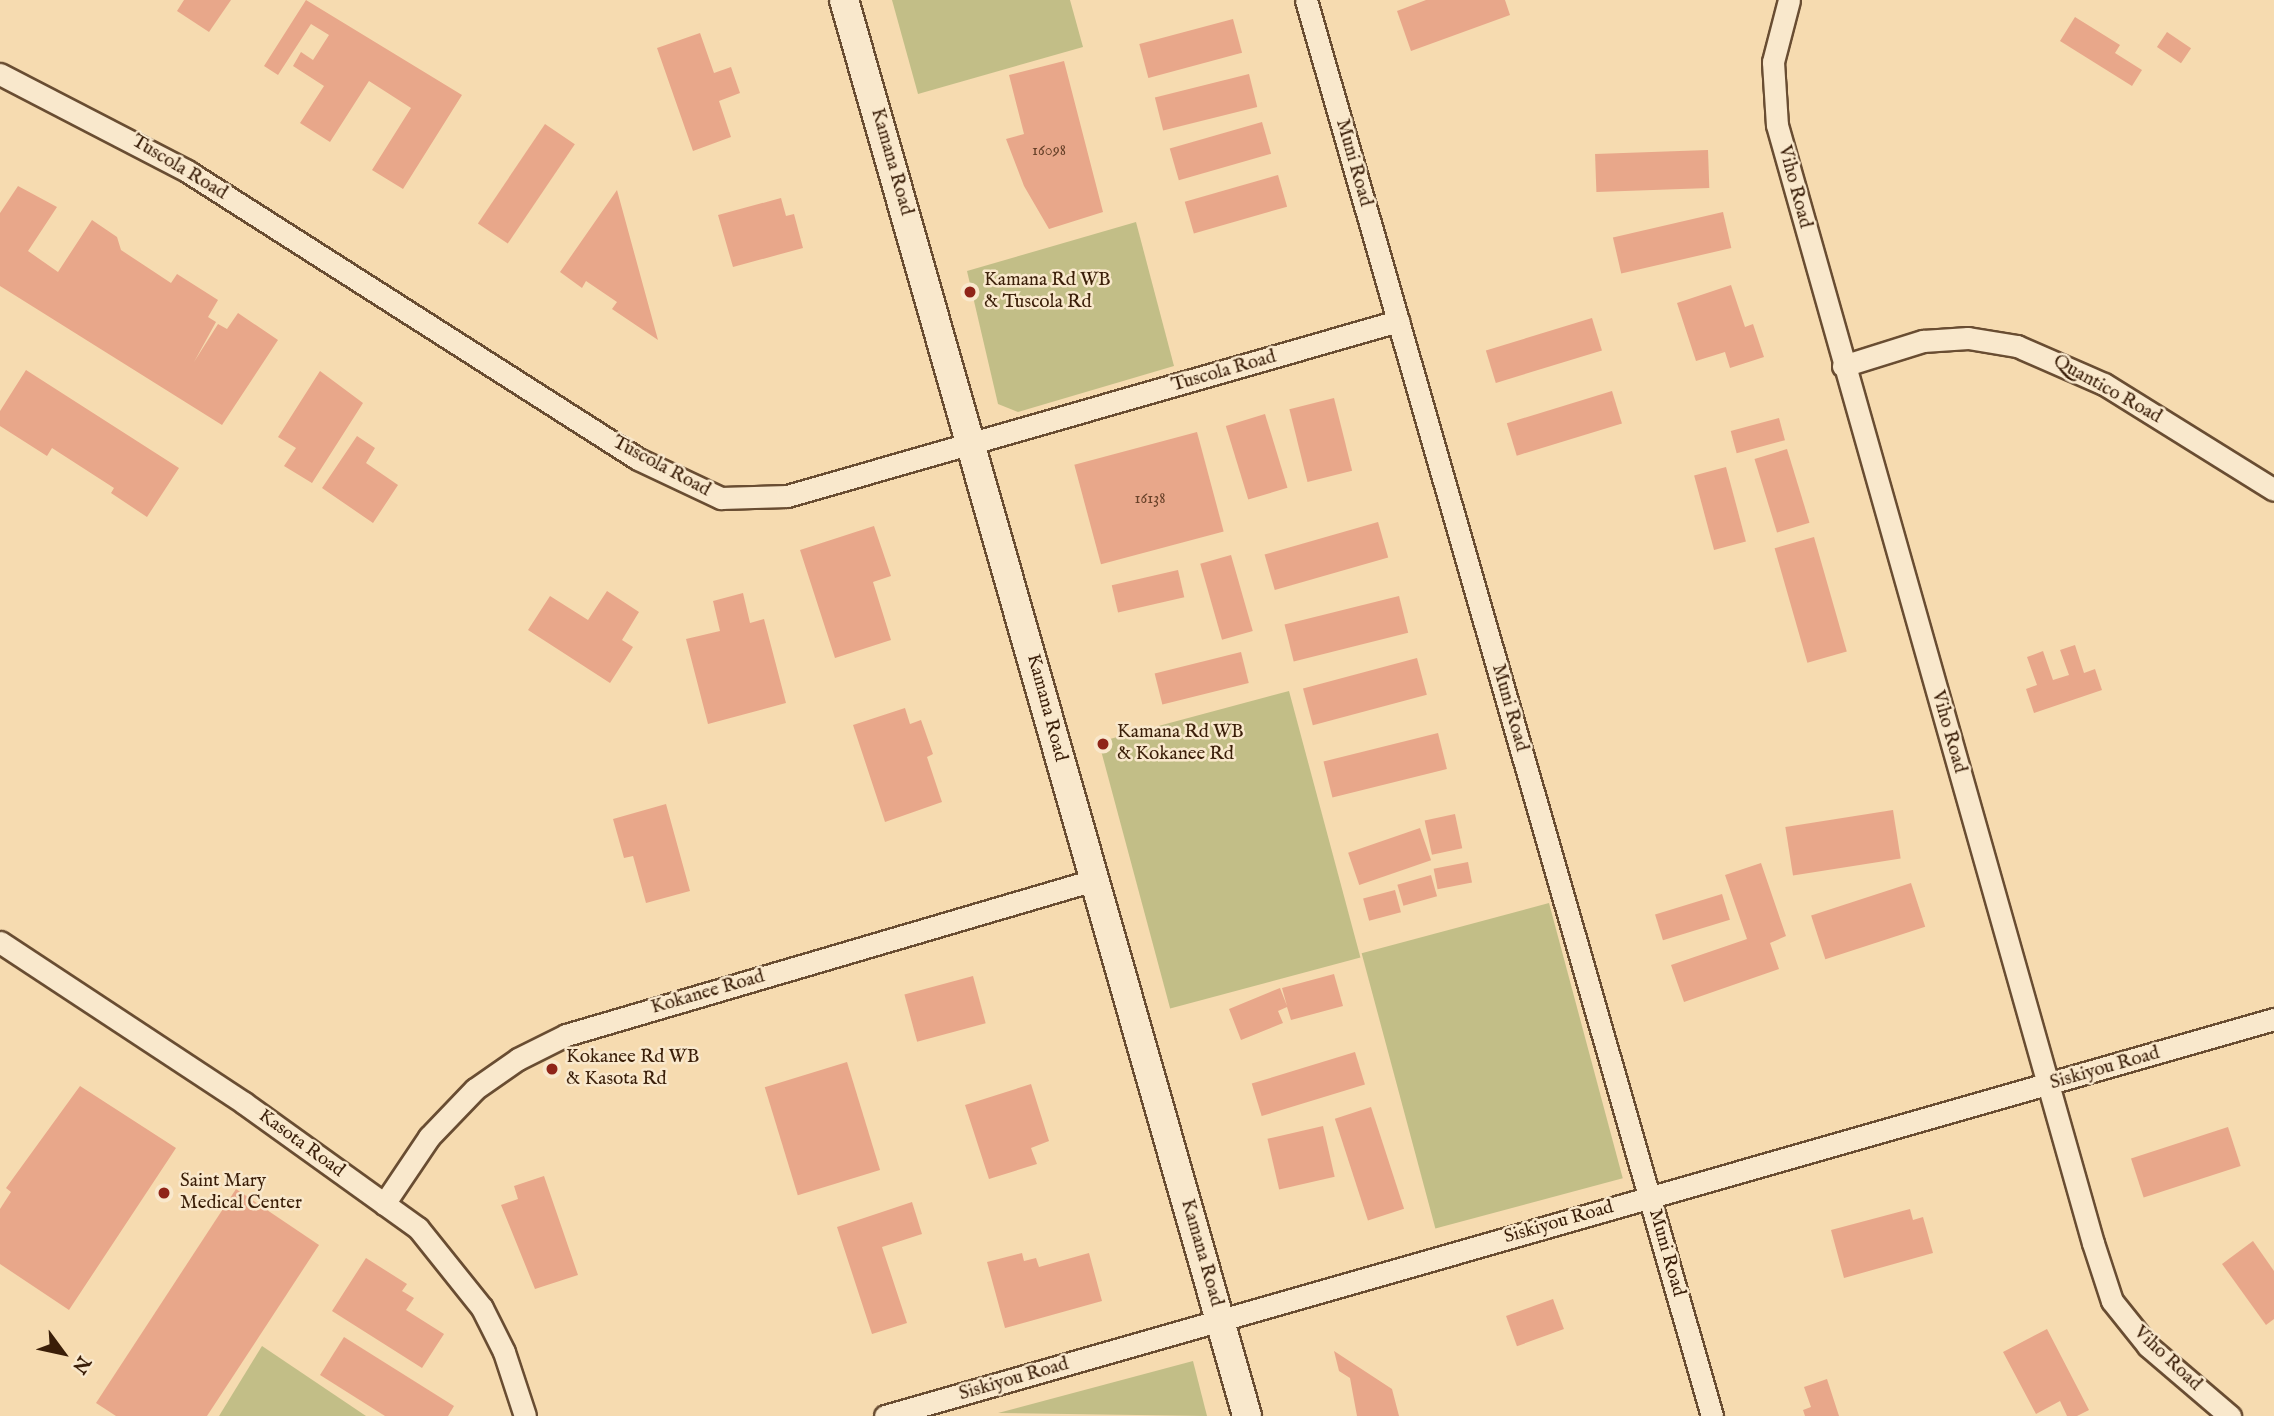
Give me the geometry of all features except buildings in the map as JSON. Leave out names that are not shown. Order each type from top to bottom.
[{"type":"street","name":"Kamana Road","points":[[844,0],[973,444],[1247,1416]]},
{"type":"street","name":"Muni Road","points":[[1306,0],[1712,1416]]},
{"type":"street","name":"Viho Road","points":[[1789,0],[1773,62],[1777,125],[1843,366],[2112,1301],[2148,1346],[2230,1416]]},
{"type":"street","name":"Tuscola Road","points":[[0,74],[187,171],[638,459],[720,498],[787,496],[1398,321]]},
{"type":"street","name":"Quantico Road","points":[[1843,366],[1923,341],[1968,338],[2017,346],[2104,384],[2274,491]]},
{"type":"street","name":"Kokanee Road","points":[[384,1204],[429,1137],[475,1088],[518,1059],[566,1035],[1094,880]]},
{"type":"street","name":"Kasota Road","points":[[0,942],[244,1103],[418,1228],[482,1308],[504,1352],[525,1416]]},
{"type":"street","name":"Siskiyou Road","points":[[885,1416],[1220,1323],[1649,1197],[2050,1085],[2274,1019]]},
{"type":"shaded area","points":[[892,0],[1070,0],[1083,47],[918,94]]},
{"type":"shaded area","points":[[1136,222],[1174,366],[1018,412],[998,404],[967,271]]},
{"type":"shaded area","points":[[1289,691],[1360,958],[1170,1009],[1099,742]]},
{"type":"shaded area","points":[[1549,903],[1623,1178],[1435,1228],[1362,953]]},
{"type":"shaded area","points":[[262,1346],[366,1416],[219,1416]]},
{"type":"shaded area","points":[[1193,1361],[1207,1416],[998,1413]]},
{"type":"place","name":"Kamana Rd WB & Tuscola Rd","points":[[970,292]]},
{"type":"place","name":"Kamana Rd WB & Kokanee Rd","points":[[1103,744]]},
{"type":"place","name":"Kokanee Rd WB & Kasota Rd","points":[[552,1069]]},
{"type":"place","name":"Saint Mary Medical Center","points":[[164,1193]]}]
